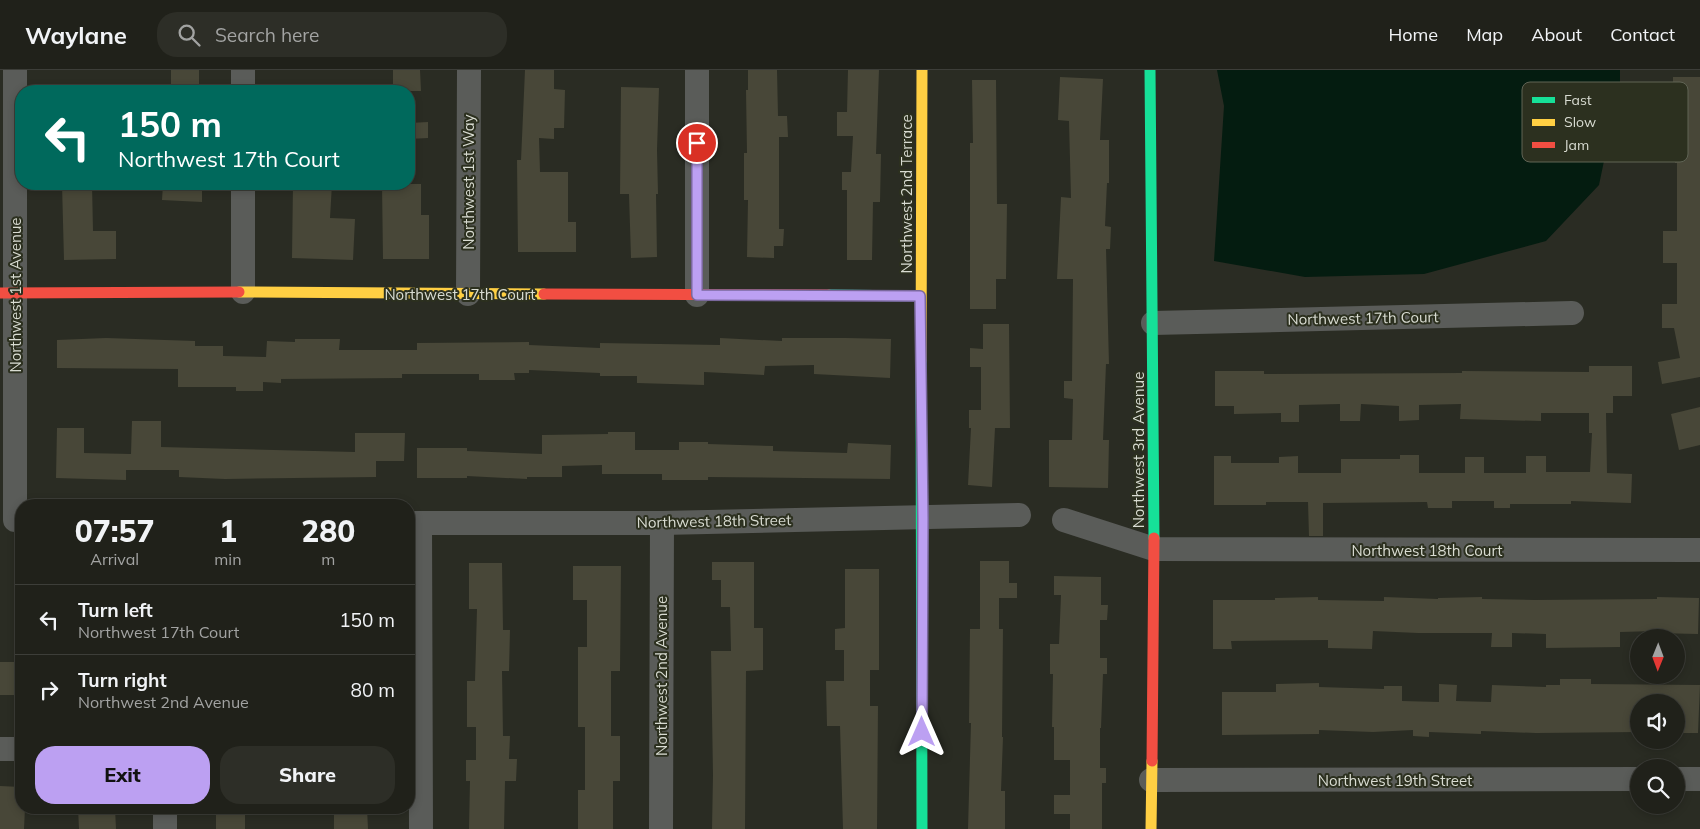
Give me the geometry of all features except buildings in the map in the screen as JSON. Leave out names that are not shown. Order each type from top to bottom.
[{"type":"street","name":"Northwest 1st Avenue","points":[[12,520],[16,314],[7,293],[15,70]]},
{"type":"street","points":[[243,85],[244,70]]},
{"type":"street","name":"Northwest 1st Way","points":[[468,294],[469,70]]},
{"type":"street","points":[[697,295],[698,70]]},
{"type":"street","name":"Northwest 2nd Terrace","points":[[922,70],[920,296],[923,518],[922,829]]},
{"type":"street","name":"Northwest 3rd Avenue","points":[[1150,70],[1154,549],[1151,829]]},
{"type":"street","points":[[243,190],[243,292]]},
{"type":"street","name":"Northwest 17th Court","points":[[7,293],[243,292],[920,296]]},
{"type":"street","name":"Northwest 17th Court","points":[[1153,324],[1572,313]]},
{"type":"street","name":"Northwest 18th Street","points":[[415,523],[662,523],[1020,515]]},
{"type":"street","points":[[1064,520],[1154,549]]},
{"type":"street","name":"Northwest 2nd Avenue","points":[[661,829],[662,523]]},
{"type":"street","name":"Northwest 18th Court","points":[[1154,549],[1700,550]]},
{"type":"street","points":[[415,567],[421,829]]},
{"type":"street","points":[[0,749],[15,749]]},
{"type":"street","points":[[1685,779],[1700,779]]},
{"type":"street","name":"Northwest 19th Street","points":[[1151,780],[1630,780]]},
{"type":"street","points":[[165,814],[165,829]]},
{"type":"shaded area","points":[[1217,70],[1620,70],[1620,82],[1522,82],[1522,162],[1604,162],[1599,185],[1546,241],[1424,274],[1305,277],[1214,261],[1224,106]]},
{"type":"traffic: fast","points":[[1150,70],[1154,538]]},
{"type":"traffic: fast","points":[[829,295],[920,296]]},
{"type":"traffic: fast","points":[[921,361],[922,829]]},
{"type":"traffic: slow","points":[[921,361],[922,70]]},
{"type":"traffic: slow","points":[[239,292],[544,294]]},
{"type":"traffic: slow","points":[[1151,829],[1152,761]]},
{"type":"traffic: jam","points":[[0,293],[239,292]]},
{"type":"traffic: jam","points":[[544,294],[829,295]]},
{"type":"traffic: jam","points":[[1152,761],[1154,538]]},
{"type":"route","points":[[697,143],[697,295],[920,296],[923,518],[922,732]]}]
